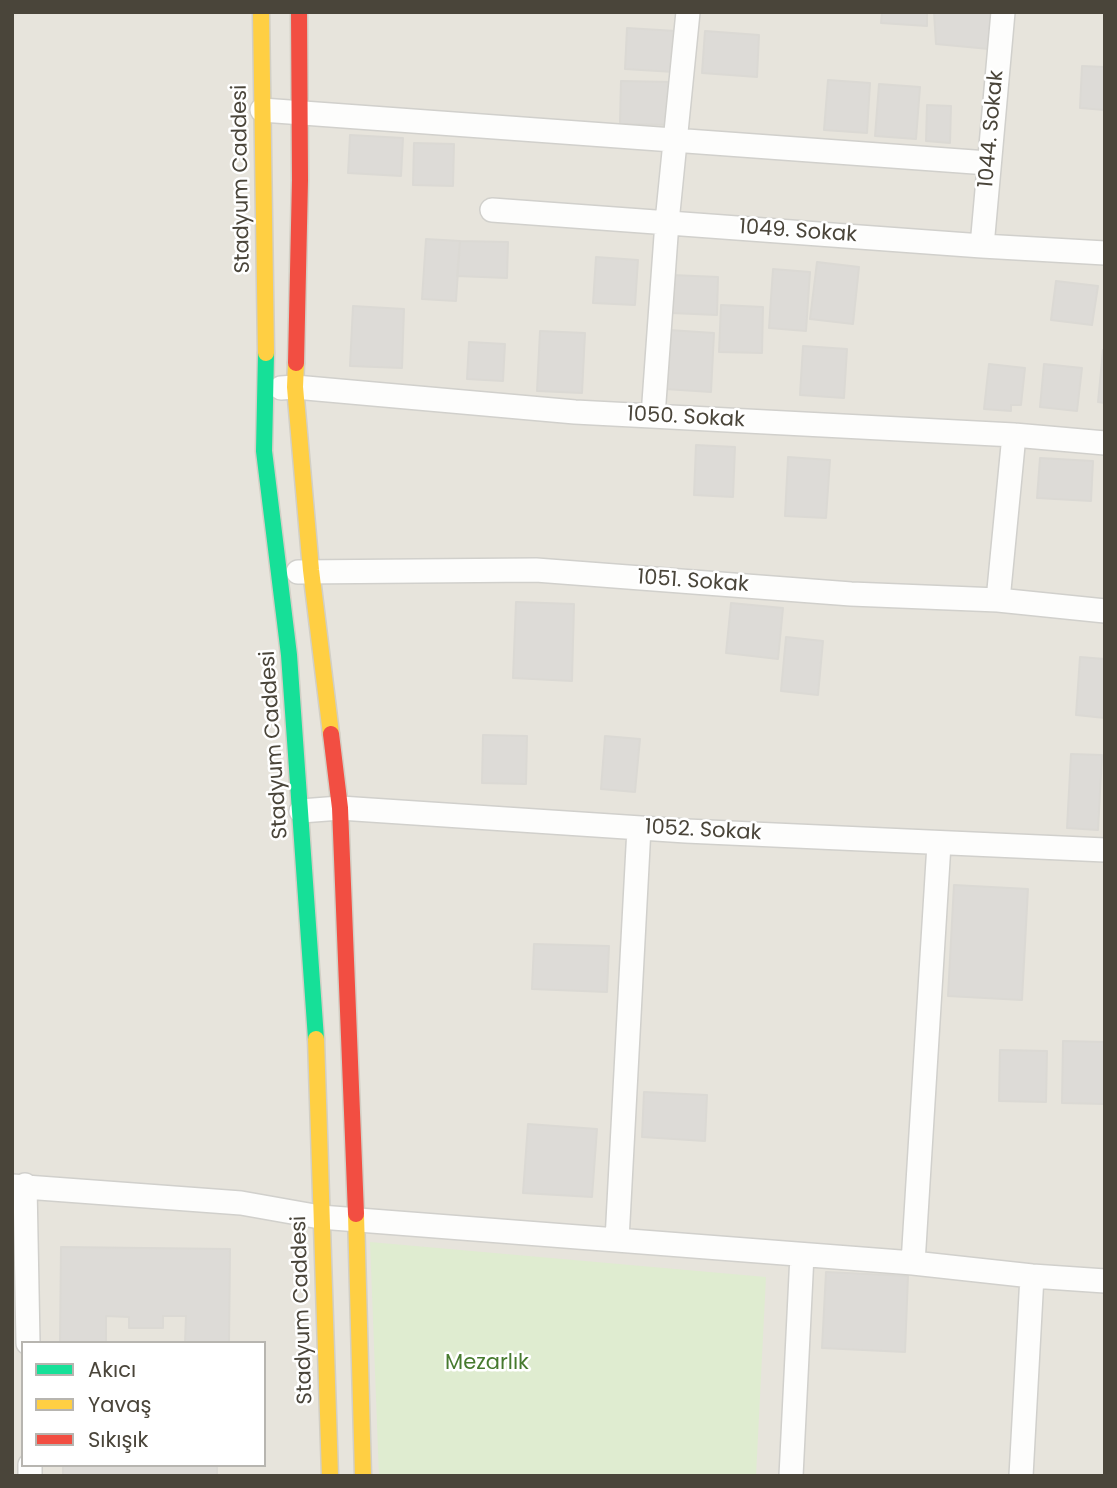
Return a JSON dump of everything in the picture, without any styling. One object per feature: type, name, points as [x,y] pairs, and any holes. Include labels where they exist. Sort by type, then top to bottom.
[{"type":"street","name":"Stadyum Caddesi","points":[[261,12],[267,389],[264,451],[281,573],[301,811],[317,1056],[330,1476]]},
{"type":"street","points":[[299,12],[300,180],[295,387],[311,570],[340,808],[363,1476]]},
{"type":"street","points":[[653,416],[667,222],[688,12]]},
{"type":"street","name":"1044. Sokak","points":[[982,246],[1003,12]]},
{"type":"street","points":[[262,110],[988,163]]},
{"type":"street","name":"1049. Sokak","points":[[492,210],[1105,253]]},
{"type":"street","name":"1050. Sokak","points":[[267,389],[295,387],[562,411],[1014,435],[1105,443]]},
{"type":"street","points":[[998,600],[1014,435]]},
{"type":"street","name":"1051. Sokak","points":[[281,573],[311,570],[536,570],[851,594],[998,600],[1105,611]]},
{"type":"street","name":"1052. Sokak","points":[[301,811],[340,808],[639,828],[1105,850]]},
{"type":"street","points":[[617,1240],[639,828]]},
{"type":"street","points":[[913,1263],[939,844]]},
{"type":"street","points":[[28,1341],[19,1186],[241,1203],[320,1217],[913,1263],[1105,1281]]},
{"type":"street","points":[[791,1476],[802,1255]]},
{"type":"street","points":[[1021,1476],[1032,1276]]},
{"type":"shaded area","points":[[12,12],[1105,12],[1105,1476],[12,1476]]},
{"type":"green space","name":"Mezarlık","points":[[370,1242],[766,1277],[756,1476],[379,1476]]},
{"type":"building","points":[[882,12],[927,12],[927,26],[881,23]]},
{"type":"building","points":[[934,12],[993,12],[989,49],[936,44]]},
{"type":"building","points":[[627,28],[676,31],[674,72],[625,69]]},
{"type":"building","points":[[705,31],[759,35],[757,77],[702,73]]},
{"type":"building","points":[[1082,66],[1105,67],[1105,110],[1080,108]]},
{"type":"building","points":[[828,80],[870,83],[867,133],[824,130]]},
{"type":"building","points":[[621,81],[672,82],[671,125],[620,124]]},
{"type":"building","points":[[879,84],[920,87],[916,139],[875,136]]},
{"type":"building","points":[[927,105],[951,106],[950,143],[926,141]]},
{"type":"building","points":[[350,135],[403,138],[401,176],[348,173]]},
{"type":"building","points":[[414,143],[454,144],[453,186],[413,185]]},
{"type":"building","points":[[426,239],[460,241],[456,301],[422,299]]},
{"type":"building","points":[[460,241],[508,242],[507,278],[457,276]]},
{"type":"building","points":[[596,257],[638,260],[635,305],[593,303]]},
{"type":"building","points":[[817,262],[859,267],[853,324],[810,319]]},
{"type":"building","points":[[773,269],[810,272],[806,331],[769,328]]},
{"type":"building","points":[[672,275],[718,277],[717,315],[671,313]]},
{"type":"building","points":[[1056,281],[1098,286],[1092,325],[1051,320]]},
{"type":"building","points":[[721,305],[763,307],[762,353],[719,352]]},
{"type":"building","points":[[353,306],[404,309],[402,368],[350,366]]},
{"type":"building","points":[[669,330],[714,333],[711,392],[665,389]]},
{"type":"building","points":[[540,331],[585,333],[582,393],[537,391]]},
{"type":"building","points":[[469,342],[505,344],[503,381],[467,379]]},
{"type":"building","points":[[803,346],[847,349],[844,398],[800,395]]},
{"type":"building","points":[[1105,350],[1105,403],[1098,402]]},
{"type":"building","points":[[989,364],[1025,368],[1021,405],[1011,405],[1011,411],[984,409]]},
{"type":"building","points":[[1044,364],[1082,368],[1077,411],[1040,407]]},
{"type":"building","points":[[696,445],[735,447],[733,497],[694,495]]},
{"type":"building","points":[[788,457],[830,460],[826,518],[785,516]]},
{"type":"building","points":[[1040,458],[1093,461],[1091,501],[1037,498]]},
{"type":"building","points":[[516,602],[574,604],[572,681],[513,678]]},
{"type":"building","points":[[731,603],[783,608],[778,659],[726,653]]},
{"type":"building","points":[[786,637],[823,641],[818,695],[781,691]]},
{"type":"building","points":[[1080,657],[1105,659],[1105,718],[1076,715]]},
{"type":"building","points":[[483,735],[527,736],[526,784],[482,783]]},
{"type":"building","points":[[605,736],[640,739],[635,792],[601,789]]},
{"type":"building","points":[[1071,754],[1102,755],[1098,830],[1067,828]]},
{"type":"building","points":[[954,885],[1028,889],[1022,1000],[948,996]]},
{"type":"building","points":[[534,944],[609,946],[607,992],[532,989]]},
{"type":"building","points":[[1063,1041],[1105,1042],[1105,1104],[1062,1103]]},
{"type":"building","points":[[1000,1050],[1047,1051],[1046,1102],[999,1101]]},
{"type":"building","points":[[644,1092],[707,1095],[705,1141],[642,1137]]},
{"type":"building","points":[[528,1124],[597,1129],[592,1197],[523,1193]]},
{"type":"building","points":[[61,1247],[230,1249],[229,1341],[185,1341],[186,1316],[163,1316],[163,1328],[129,1328],[129,1317],[106,1316],[106,1341],[60,1341]]},
{"type":"building","points":[[826,1272],[908,1276],[905,1352],[822,1348]]},
{"type":"building","points":[[63,1467],[217,1467],[217,1476],[63,1476]]},
{"type":"traffic: fast","points":[[266,353],[264,451],[289,655],[316,1039]]},
{"type":"traffic: slow","points":[[261,12],[266,353]]},
{"type":"traffic: slow","points":[[296,363],[295,387],[311,570],[331,734]]},
{"type":"traffic: slow","points":[[316,1039],[330,1476]]},
{"type":"traffic: slow","points":[[356,1214],[363,1476]]},
{"type":"traffic: jam","points":[[296,363],[300,180],[299,12]]},
{"type":"traffic: jam","points":[[331,734],[340,808],[356,1214]]}]
